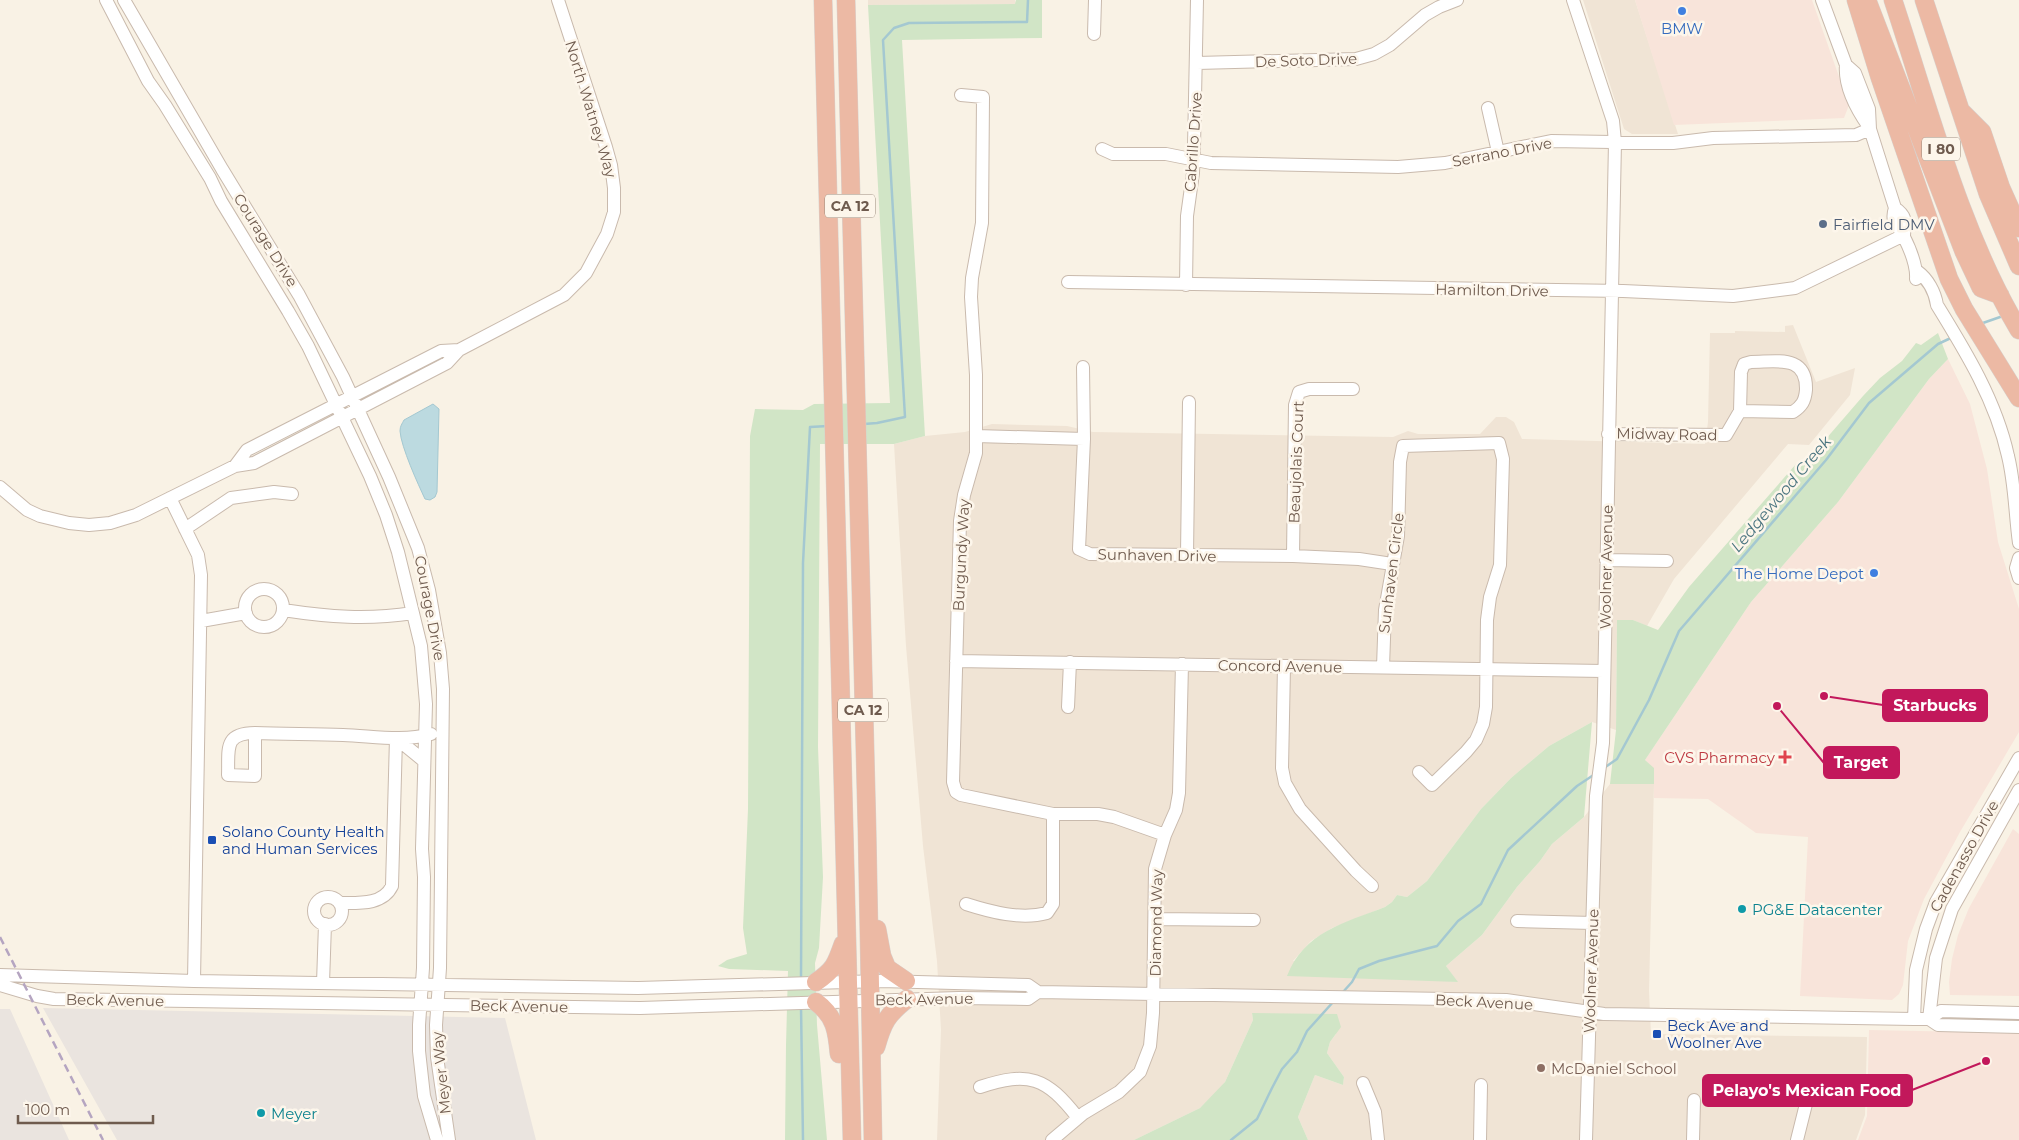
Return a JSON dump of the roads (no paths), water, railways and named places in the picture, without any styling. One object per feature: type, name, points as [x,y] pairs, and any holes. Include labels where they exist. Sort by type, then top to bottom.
[{"type":"highway","name":"CA 12","points":[[823,0],[847,1001],[852,1135]]},
{"type":"highway","name":"CA 12","points":[[846,0],[873,1140]]},
{"type":"highway","points":[[1856,0],[1935,242],[1949,279],[1964,309],[2019,398]]},
{"type":"highway","points":[[1868,0],[1964,252],[1981,288],[2000,295]]},
{"type":"highway","name":"I 80","points":[[1894,0],[1932,125],[1962,209],[2000,295],[2017,327]]},
{"type":"highway","name":"I 80","points":[[1924,0],[1988,194],[2019,266]]},
{"type":"highway","points":[[1959,108],[1982,132],[2001,188],[2019,228]]},
{"type":"highway","points":[[867,829],[882,956],[887,968],[906,981]]},
{"type":"highway","points":[[816,982],[828,974],[835,966],[846,934]]},
{"type":"highway","points":[[871,1067],[882,1026],[888,1015],[907,999]]},
{"type":"highway","points":[[816,1002],[826,1010],[833,1020],[838,1039],[843,1091],[852,1135]]},
{"type":"street","name":"Courage Drive","points":[[106,0],[148,81],[210,178],[222,202],[288,311],[336,404],[386,515],[398,552],[421,646],[426,704],[421,985]]},
{"type":"street","name":"Courage Drive","points":[[124,0],[222,169],[299,295],[351,396],[389,477],[418,548],[429,590],[440,653],[443,732],[438,1005]]},
{"type":"street","name":"North Watney Way","points":[[235,466],[254,463],[447,363],[459,350],[564,295],[586,273],[607,234],[614,212],[614,188],[611,165],[558,0]]},
{"type":"street","points":[[1094,0],[1094,34]]},
{"type":"street","name":"Cabrillo Drive","points":[[1186,285],[1187,216],[1194,160],[1198,0]]},
{"type":"street","name":"De Soto Drive","points":[[1197,63],[1356,59],[1374,54],[1390,45],[1424,15],[1457,0]]},
{"type":"street","name":"Woolner Avenue","points":[[1573,0],[1613,121],[1615,142],[1603,735],[1598,782],[1586,1140]]},
{"type":"street","points":[[1822,0],[1846,65],[1855,73],[1869,109],[1870,129],[1895,208],[1902,213],[1905,222],[1904,235],[1917,271],[1916,280],[1931,302],[1937,305],[1964,349],[1981,380],[2000,426],[2008,457],[2019,543]]},
{"type":"street","name":"Burgundy Way","points":[[961,95],[983,97],[982,223],[972,278],[971,297],[976,375],[976,453],[964,495],[960,521],[953,782],[956,792],[961,795],[1053,814],[1098,814],[1114,817],[1164,836]]},
{"type":"street","points":[[1488,108],[1498,152]]},
{"type":"street","name":"Serrano Drive","points":[[1102,149],[1113,154],[1166,154],[1211,163],[1398,167],[1446,163],[1551,141],[1673,143],[1712,138],[1856,134],[1870,129]]},
{"type":"street","points":[[210,178],[222,169]]},
{"type":"street","name":"Hamilton Drive","points":[[1068,282],[1611,291],[1733,296],[1795,288],[1904,235]]},
{"type":"street","name":"North Watney Way","points":[[235,466],[247,450],[351,396],[441,351],[459,350]]},
{"type":"street","points":[[1751,362],[1793,363],[1802,368],[1806,377],[1806,399],[1800,408],[1793,412],[1740,411],[1741,372],[1744,364],[1751,362]]},
{"type":"street","points":[[976,436],[1084,439],[1084,367]]},
{"type":"street","name":"Beaujolais Court","points":[[1293,556],[1295,405],[1299,392],[1309,389],[1353,389]]},
{"type":"street","points":[[1187,555],[1189,402]]},
{"type":"street","name":"Midway Road","points":[[1608,434],[1726,435],[1740,411]]},
{"type":"street","name":"Sunhaven Drive","points":[[1084,439],[1079,549],[1090,554],[1359,558],[1392,564]]},
{"type":"street","name":"Sunhaven Circle","points":[[1383,667],[1385,610],[1398,536],[1400,462],[1403,446],[1499,442],[1504,459],[1500,565],[1490,597],[1487,620],[1487,670]]},
{"type":"street","points":[[0,487],[27,510],[40,516],[63,522],[89,525],[110,523],[136,515],[235,466]]},
{"type":"street","points":[[185,529],[231,498],[274,492],[292,494]]},
{"type":"street","points":[[170,498],[198,554],[201,575],[194,981]]},
{"type":"street","points":[[2019,558],[2016,568],[2019,578]]},
{"type":"street","points":[[1606,560],[1667,561]]},
{"type":"street","points":[[260,589],[274,591],[280,596],[284,610],[281,618],[276,623],[262,627],[255,625],[249,620],[245,606],[248,598],[260,589]]},
{"type":"street","points":[[284,610],[328,617],[383,618],[413,613]]},
{"type":"street","points":[[201,621],[246,613]]},
{"type":"street","name":"Concord Avenue","points":[[956,661],[1604,671]]},
{"type":"street","points":[[1068,707],[1070,662]]},
{"type":"street","name":"Diamond Way","points":[[1052,1140],[1078,1118],[1119,1092],[1140,1072],[1150,1046],[1154,995],[1155,869],[1164,836],[1176,810],[1179,793],[1182,664]]},
{"type":"street","points":[[1284,666],[1282,768],[1285,783],[1300,808],[1356,871],[1372,886]]},
{"type":"street","points":[[1419,772],[1432,784],[1476,740],[1483,724],[1486,707],[1487,670]]},
{"type":"street","points":[[255,733],[416,738],[443,732]]},
{"type":"street","points":[[396,738],[424,761]]},
{"type":"street","points":[[340,904],[341,917],[334,923],[325,924],[318,920],[315,913],[316,905],[321,898],[330,897],[340,904],[375,901],[384,897],[392,886],[396,738]]},
{"type":"street","name":"Cadenasso Drive","points":[[1914,1019],[1915,984],[1919,958],[1926,929],[1936,902],[2019,758]]},
{"type":"street","name":"Cadenasso Drive","points":[[1929,1019],[1936,958],[1952,909],[2019,790]]},
{"type":"street","points":[[966,904],[990,912],[1034,916],[1047,913],[1052,904],[1053,814]]},
{"type":"street","points":[[1155,919],[1254,920]]},
{"type":"street","points":[[1517,921],[1593,924]]},
{"type":"street","points":[[323,983],[325,924]]},
{"type":"street","name":"Beck Avenue","points":[[0,976],[638,988],[906,981],[1028,985],[1038,992],[1506,1000],[1590,1012],[1914,1019],[1929,1019],[1941,1011],[2019,1013]]},
{"type":"street","name":"Beck Avenue","points":[[0,985],[54,999],[640,1008],[907,999],[1028,999],[1038,992]]},
{"type":"street","name":"Meyer Way","points":[[421,985],[419,1025],[421,1072],[430,1118],[437,1140]]},
{"type":"street","name":"Meyer Way","points":[[438,1005],[437,1057],[449,1140]]},
{"type":"street","name":"Beck Avenue","points":[[1929,1019],[1938,1025],[2019,1027]]},
{"type":"street","points":[[980,1086],[1018,1077],[1038,1082],[1049,1087],[1068,1105],[1078,1118]]},
{"type":"street","points":[[1363,1084],[1375,1112],[1378,1140]]},
{"type":"street","points":[[1480,1140],[1481,1085]]},
{"type":"street","points":[[1693,1140],[1694,1100]]},
{"type":"street","points":[[1797,1140],[1807,1100]]},
{"type":"water","points":[[433,404],[439,409],[437,492],[435,497],[430,500],[425,499],[414,475],[403,446],[400,431],[404,420]]},
{"type":"waterway","points":[[864,424],[905,417],[883,40],[894,28],[909,23],[1027,22],[1028,0]]},
{"type":"waterway","name":"Ledgewood Creek","points":[[1980,324],[2003,316]]},
{"type":"waterway","name":"Ledgewood Creek","points":[[1604,768],[1617,759],[1649,700],[1679,631],[1826,460],[1869,403],[1938,344],[1953,337]]},
{"type":"waterway","points":[[801,980],[803,563],[810,427],[828,426]]},
{"type":"waterway","name":"Ledgewood Creek","points":[[1343,992],[1352,982],[1359,969],[1379,961],[1437,946],[1458,921],[1481,904],[1508,850],[1577,786],[1595,774]]},
{"type":"waterway","name":"Ledgewood Creek","points":[[1231,1140],[1257,1119],[1282,1069],[1297,1052],[1307,1031],[1334,1001]]},
{"type":"waterway","points":[[801,1006],[803,1140]]},
{"type":"railway","points":[[0,937],[103,1140]]},
{"type":"place","name":"BMW","points":[[1682,11]]},
{"type":"place","name":"Fairfield DMV","points":[[1823,224]]},
{"type":"place","name":"The Home Depot","points":[[1874,573]]},
{"type":"place","name":"Starbucks","points":[[1824,696]]},
{"type":"place","name":"Target","points":[[1777,706]]},
{"type":"place","name":"CVS Pharmacy","points":[[1785,757]]},
{"type":"place","name":"Solano County Health and Human Services","points":[[212,840]]},
{"type":"place","name":"PG&E Datacenter","points":[[1742,909]]},
{"type":"place","name":"Beck Ave and Woolner Ave","points":[[1657,1034]]},
{"type":"place","name":"Pelayo's Mexican Food","points":[[1986,1061]]},
{"type":"place","name":"McDaniel School","points":[[1541,1068]]},
{"type":"place","name":"Meyer","points":[[261,1113]]}]
